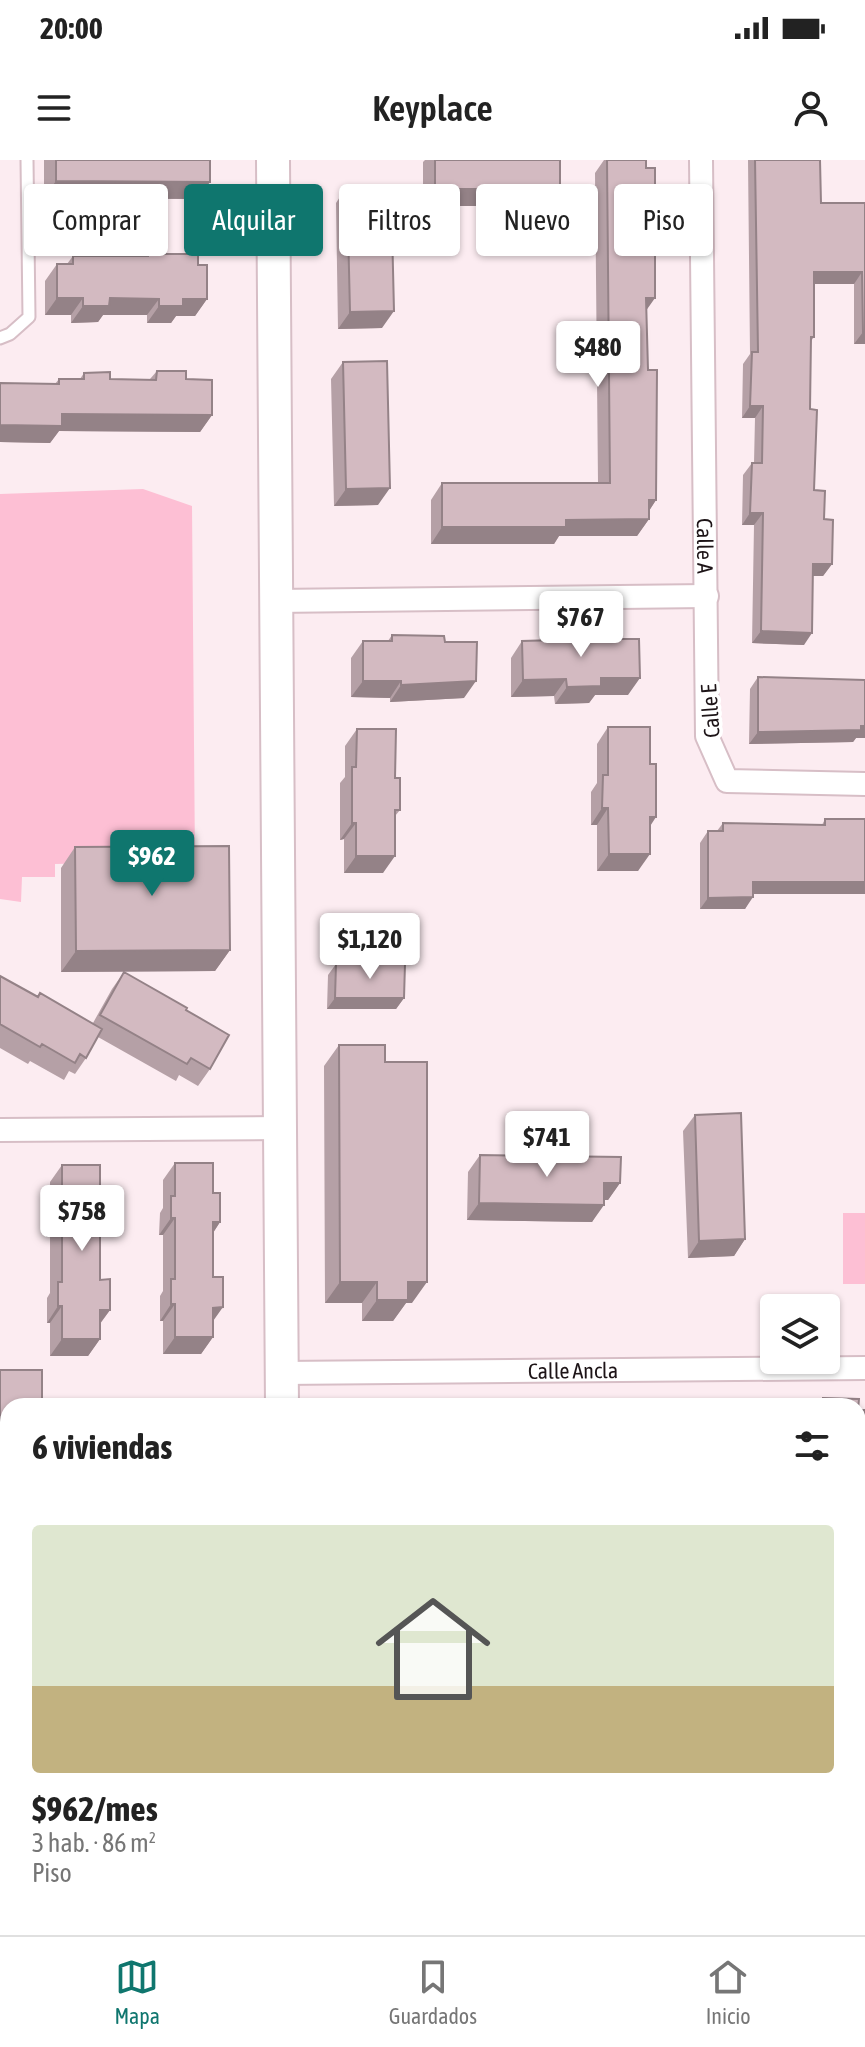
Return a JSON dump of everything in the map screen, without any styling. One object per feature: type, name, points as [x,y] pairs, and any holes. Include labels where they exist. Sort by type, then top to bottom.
[{"type":"street","points":[[273,160],[282,1398]]},
{"type":"street","name":"Calle A","points":[[275,601],[707,596],[701,160]]},
{"type":"street","name":"Calle E","points":[[707,596],[707,736],[727,781],[865,784]]},
{"type":"street","points":[[0,1130],[281,1128]]},
{"type":"street","name":"Calle Ancla","points":[[281,1373],[865,1368]]},
{"type":"lane","points":[[0,338],[10,334],[29,317],[27,160]]},
{"type":"shaded area","points":[[143,489],[192,506],[195,861],[55,864],[55,877],[22,877],[21,902],[0,899],[0,494]]},
{"type":"shaded area","points":[[843,1213],[865,1213],[865,1284],[843,1284]]},
{"type":"building","points":[[56,160],[210,160],[210,182],[56,181]]},
{"type":"building","points":[[435,160],[560,160],[560,184],[476,184],[476,189],[460,189],[460,184],[435,184]]},
{"type":"building","points":[[607,160],[646,160],[646,168],[655,168],[655,184],[614,184],[614,256],[655,256],[655,298],[646,298],[648,370],[657,370],[656,500],[649,500],[649,519],[566,520],[566,527],[442,527],[442,483],[610,483]]},
{"type":"building","points":[[755,160],[820,160],[821,203],[865,203],[865,332],[862,272],[814,272],[810,409],[817,410],[814,490],[825,491],[824,519],[833,520],[832,564],[813,564],[812,633],[761,631],[763,513],[750,513],[752,463],[762,463],[763,406],[750,406],[752,352],[758,352]]},
{"type":"building","points":[[73,256],[198,256],[198,265],[207,265],[207,299],[183,299],[183,306],[159,306],[159,299],[110,298],[109,306],[83,306],[83,298],[57,298],[57,264],[73,264]]},
{"type":"building","points":[[349,256],[393,256],[394,311],[350,312]]},
{"type":"building","points":[[387,361],[390,488],[346,489],[343,362]]},
{"type":"building","points":[[157,371],[186,371],[186,379],[212,380],[212,415],[62,414],[62,426],[0,425],[0,383],[59,384],[59,379],[84,379],[84,373],[110,372],[110,379],[156,380]]},
{"type":"building","points":[[606,631],[607,639],[639,639],[640,678],[601,678],[601,686],[567,687],[566,679],[523,680],[522,641],[557,640],[557,632]]},
{"type":"building","points":[[392,635],[444,636],[445,642],[477,642],[476,681],[401,685],[401,681],[363,681],[363,641],[392,641]]},
{"type":"building","points":[[758,677],[865,680],[865,726],[861,726],[861,730],[758,732]]},
{"type":"building","points":[[608,727],[650,727],[650,764],[656,764],[656,817],[650,817],[650,854],[609,854],[608,808],[602,808],[603,775],[608,775]]},
{"type":"building","points":[[357,729],[396,729],[395,778],[400,778],[400,810],[395,810],[395,856],[356,856],[356,823],[352,823],[352,767],[356,767]]},
{"type":"building","points":[[825,819],[865,819],[865,882],[753,882],[753,897],[708,898],[708,831],[723,831],[723,823],[825,825]]},
{"type":"building","points":[[229,846],[230,950],[76,951],[75,847]]},
{"type":"building","points":[[336,964],[405,964],[404,998],[335,998]]},
{"type":"building","points":[[124,972],[229,1035],[210,1069],[191,1058],[187,1064],[100,1015]]},
{"type":"building","points":[[0,976],[38,997],[40,993],[102,1029],[86,1058],[80,1054],[75,1063],[0,1024]]},
{"type":"building","points":[[339,1045],[385,1045],[385,1062],[427,1062],[427,1282],[408,1282],[408,1300],[377,1300],[377,1282],[340,1282]]},
{"type":"building","points":[[741,1113],[745,1239],[699,1241],[695,1115]]},
{"type":"building","points":[[480,1155],[621,1157],[620,1183],[604,1183],[604,1205],[479,1203]]},
{"type":"building","points":[[175,1163],[213,1163],[213,1193],[220,1193],[220,1222],[213,1222],[213,1277],[223,1277],[223,1307],[213,1308],[213,1337],[175,1337],[171,1279],[175,1279],[175,1218],[171,1218],[171,1196],[175,1196]]},
{"type":"building","points":[[62,1165],[100,1165],[100,1195],[107,1195],[107,1224],[100,1224],[100,1280],[110,1279],[110,1310],[100,1310],[100,1339],[62,1339],[58,1282],[62,1282],[62,1220],[58,1220],[58,1198],[62,1198]]},
{"type":"building","points":[[0,1370],[42,1370],[42,1398],[0,1398]]}]
